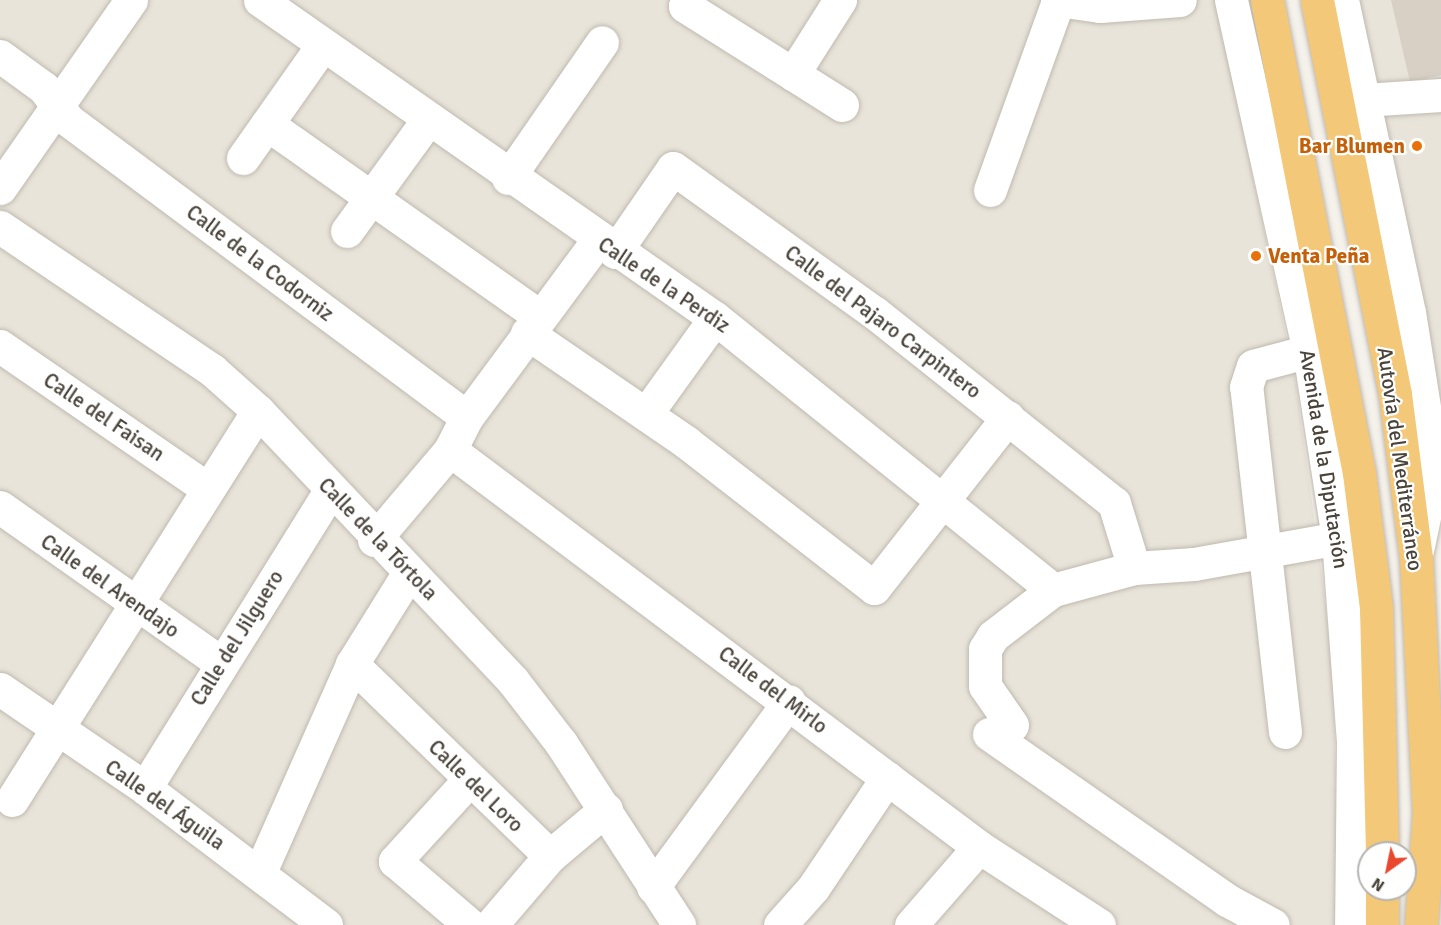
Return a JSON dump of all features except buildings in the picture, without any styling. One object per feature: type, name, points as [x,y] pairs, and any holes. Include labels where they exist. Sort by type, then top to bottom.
[{"type":"highway","name":"Autovía del Mediterráneo","points":[[1267,0],[1359,472],[1376,619],[1382,841]]},
{"type":"highway","points":[[1297,0],[1318,90],[1341,128]]},
{"type":"highway","name":"Autovía del Mediterráneo","points":[[1317,0],[1338,85],[1341,128],[1395,394],[1416,558],[1435,823],[1421,925]]},
{"type":"highway","points":[[1382,901],[1382,925]]},
{"type":"street","points":[[0,188],[131,0]]},
{"type":"street","name":"Calle de la Perdiz","points":[[260,0],[508,178],[715,318],[852,424],[941,503],[1053,590]]},
{"type":"street","points":[[689,0],[685,6],[842,105]]},
{"type":"street","points":[[793,74],[840,0]]},
{"type":"street","points":[[990,190],[1058,0],[1100,6],[1180,0]]},
{"type":"street","name":"Avenida de la Diputación","points":[[1231,0],[1309,351],[1338,538],[1353,743],[1351,925]]},
{"type":"street","points":[[1342,0],[1409,312],[1434,470],[1416,558]]},
{"type":"street","points":[[508,178],[602,42]]},
{"type":"street","points":[[243,158],[322,46]]},
{"type":"street","name":"Calle de la Codorniz","points":[[0,56],[58,103],[68,120],[467,417]]},
{"type":"street","points":[[1363,99],[1441,95]]},
{"type":"street","points":[[347,231],[427,121]]},
{"type":"street","points":[[267,124],[371,198],[646,414],[874,588],[1008,417]]},
{"type":"street","name":"Calle del Pajaro Carpintero","points":[[606,246],[673,168],[875,313],[1114,503],[1134,568]]},
{"type":"street","name":"Calle de la Tórtola","points":[[0,227],[212,370],[258,411],[331,489],[374,540],[513,681],[606,809],[653,887],[669,922]]},
{"type":"street","points":[[374,540],[450,450],[467,417],[533,325],[606,246]]},
{"type":"street","points":[[646,414],[715,318]]},
{"type":"street","name":"Calle del Faisan","points":[[0,346],[208,489]]},
{"type":"street","points":[[1285,732],[1246,387],[1253,366],[1309,351]]},
{"type":"street","points":[[12,800],[258,411]]},
{"type":"street","name":"Calle del Mirlo","points":[[450,450],[789,701],[886,778],[979,847],[1099,925]]},
{"type":"street","name":"Calle del Jilguero","points":[[145,788],[331,489]]},
{"type":"street","name":"Calle del Arendajo","points":[[0,507],[134,606],[221,663]]},
{"type":"street","points":[[1273,925],[1227,900],[1000,729],[985,686],[985,649],[993,636],[1053,590],[1134,568],[1194,564],[1264,549],[1338,538]]},
{"type":"street","points":[[260,872],[312,745],[352,664],[408,574]]},
{"type":"street","name":"Calle del Loro","points":[[352,664],[469,780],[550,856]]},
{"type":"street","name":"Calle del Águila","points":[[0,689],[55,730],[145,788],[260,872],[326,925]]},
{"type":"street","points":[[653,887],[789,701]]},
{"type":"street","points":[[780,925],[813,888],[886,778]]},
{"type":"street","points":[[469,780],[395,861],[470,925]]},
{"type":"street","points":[[491,925],[550,856],[606,809]]},
{"type":"street","points":[[911,925],[979,847]]},
{"type":"shaded area","points":[[0,0],[1216,0],[1295,378],[1320,560],[1333,669],[1339,925],[0,925]]},
{"type":"shaded area","points":[[1354,0],[1441,0],[1441,422]]},
{"type":"place","name":"Bar Blumen","points":[[1417,146]]},
{"type":"place","name":"Venta Peña","points":[[1256,256]]}]
